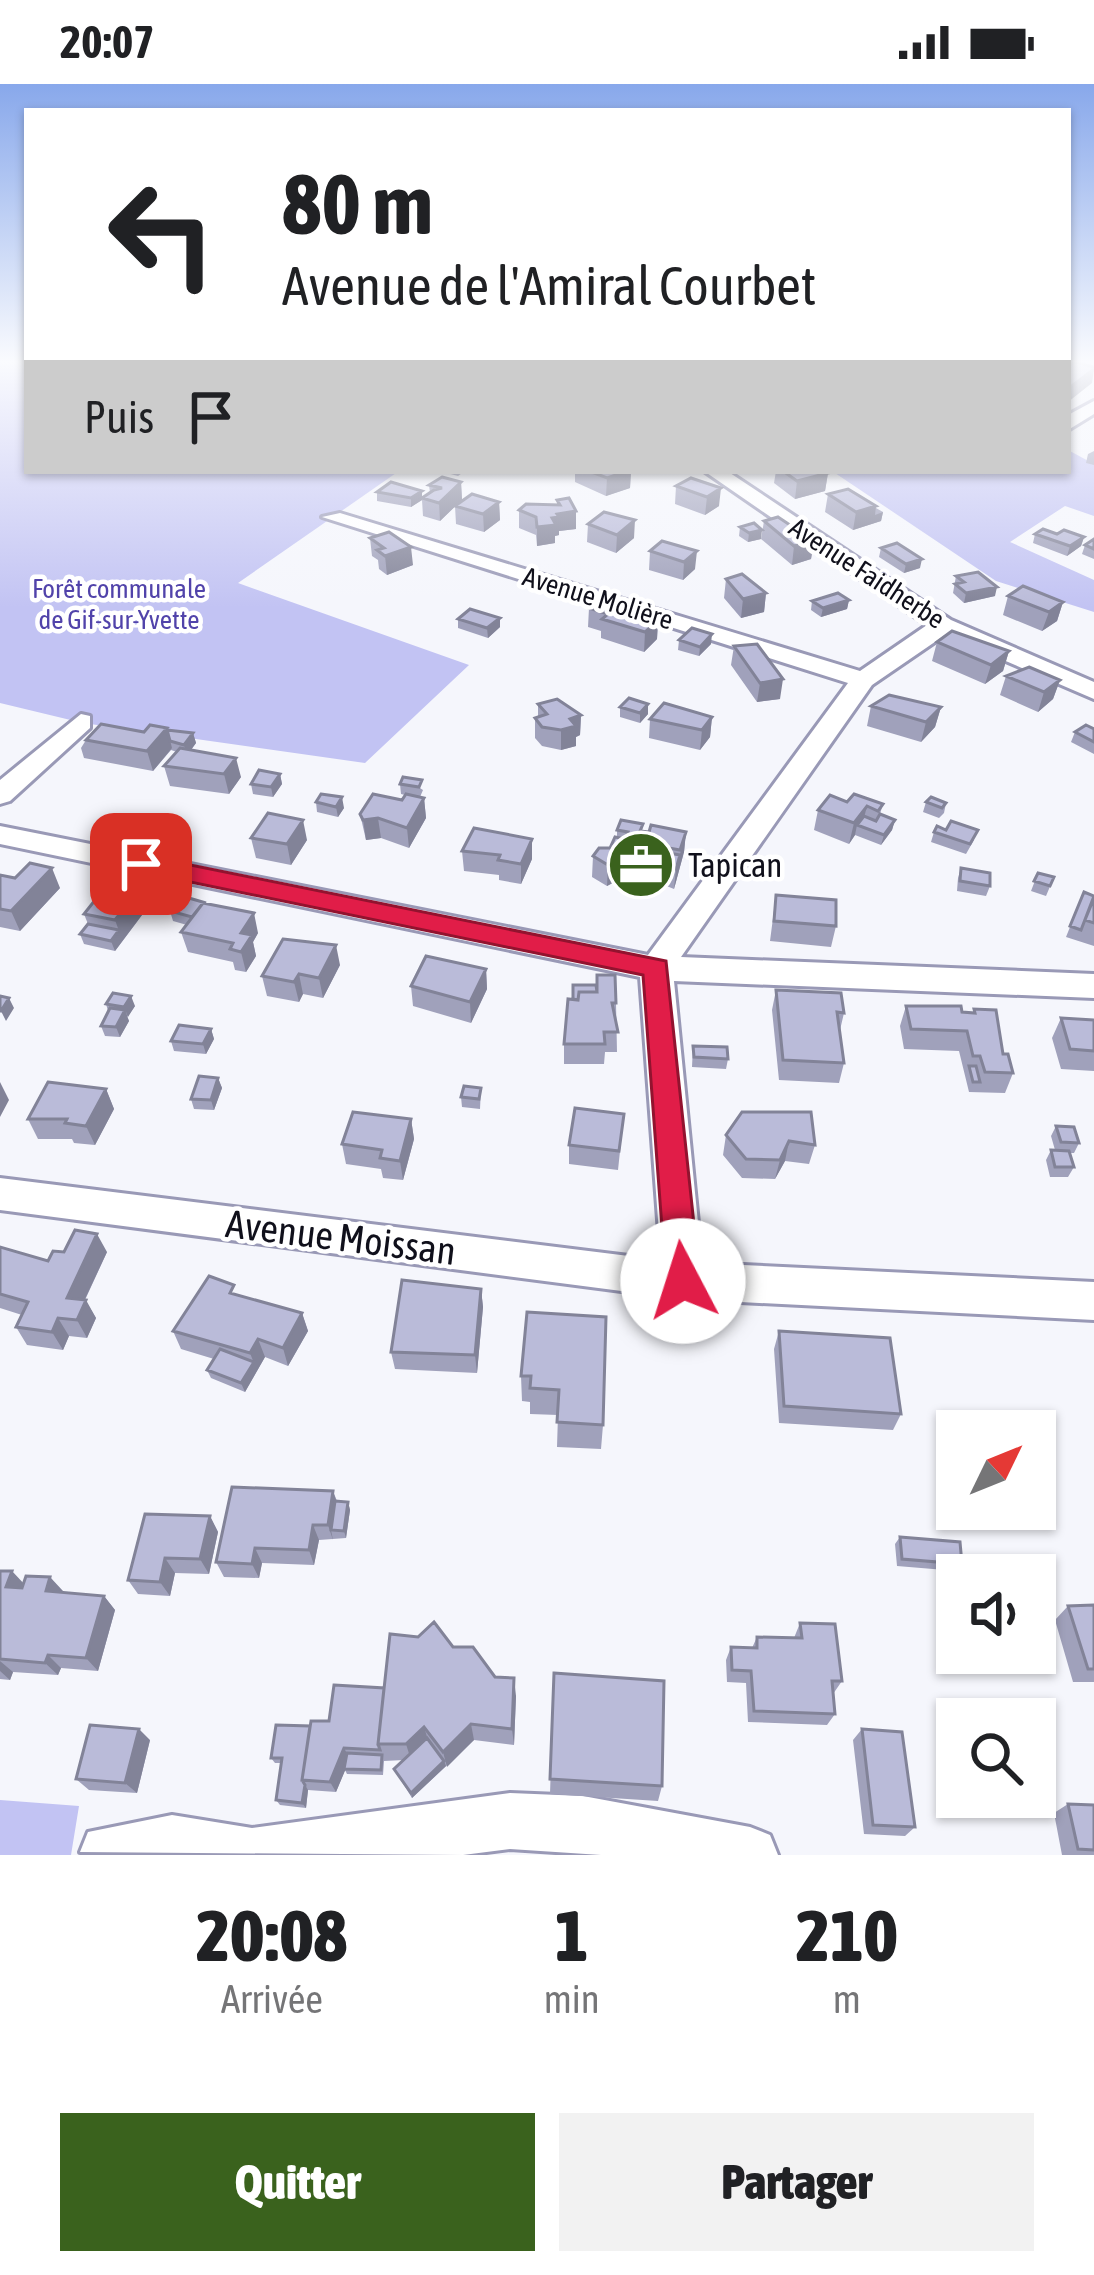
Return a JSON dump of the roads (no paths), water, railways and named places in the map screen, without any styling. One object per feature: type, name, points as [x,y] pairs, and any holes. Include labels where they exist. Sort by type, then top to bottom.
[{"type":"street","name":"Avenue Faidherbe","points":[[718,474],[943,626],[1094,691]]},
{"type":"street","name":"Avenue Molière","points":[[333,517],[863,680]]},
{"type":"street","points":[[683,1281],[656,968],[863,680],[943,626]]},
{"type":"street","points":[[0,794],[81,722]]},
{"type":"street","points":[[0,835],[656,968],[1094,986]]},
{"type":"street","name":"Avenue Moissan","points":[[0,1194],[683,1281],[1094,1300]]},
{"type":"street","points":[[108,1852],[172,1843],[252,1855],[510,1821],[583,1824],[750,1855]]},
{"type":"place","name":"Tapican","points":[[641,865]]},
{"type":"park label","name":"Forêt communale de Gif-sur-Yvette","points":[[119,604]]}]
